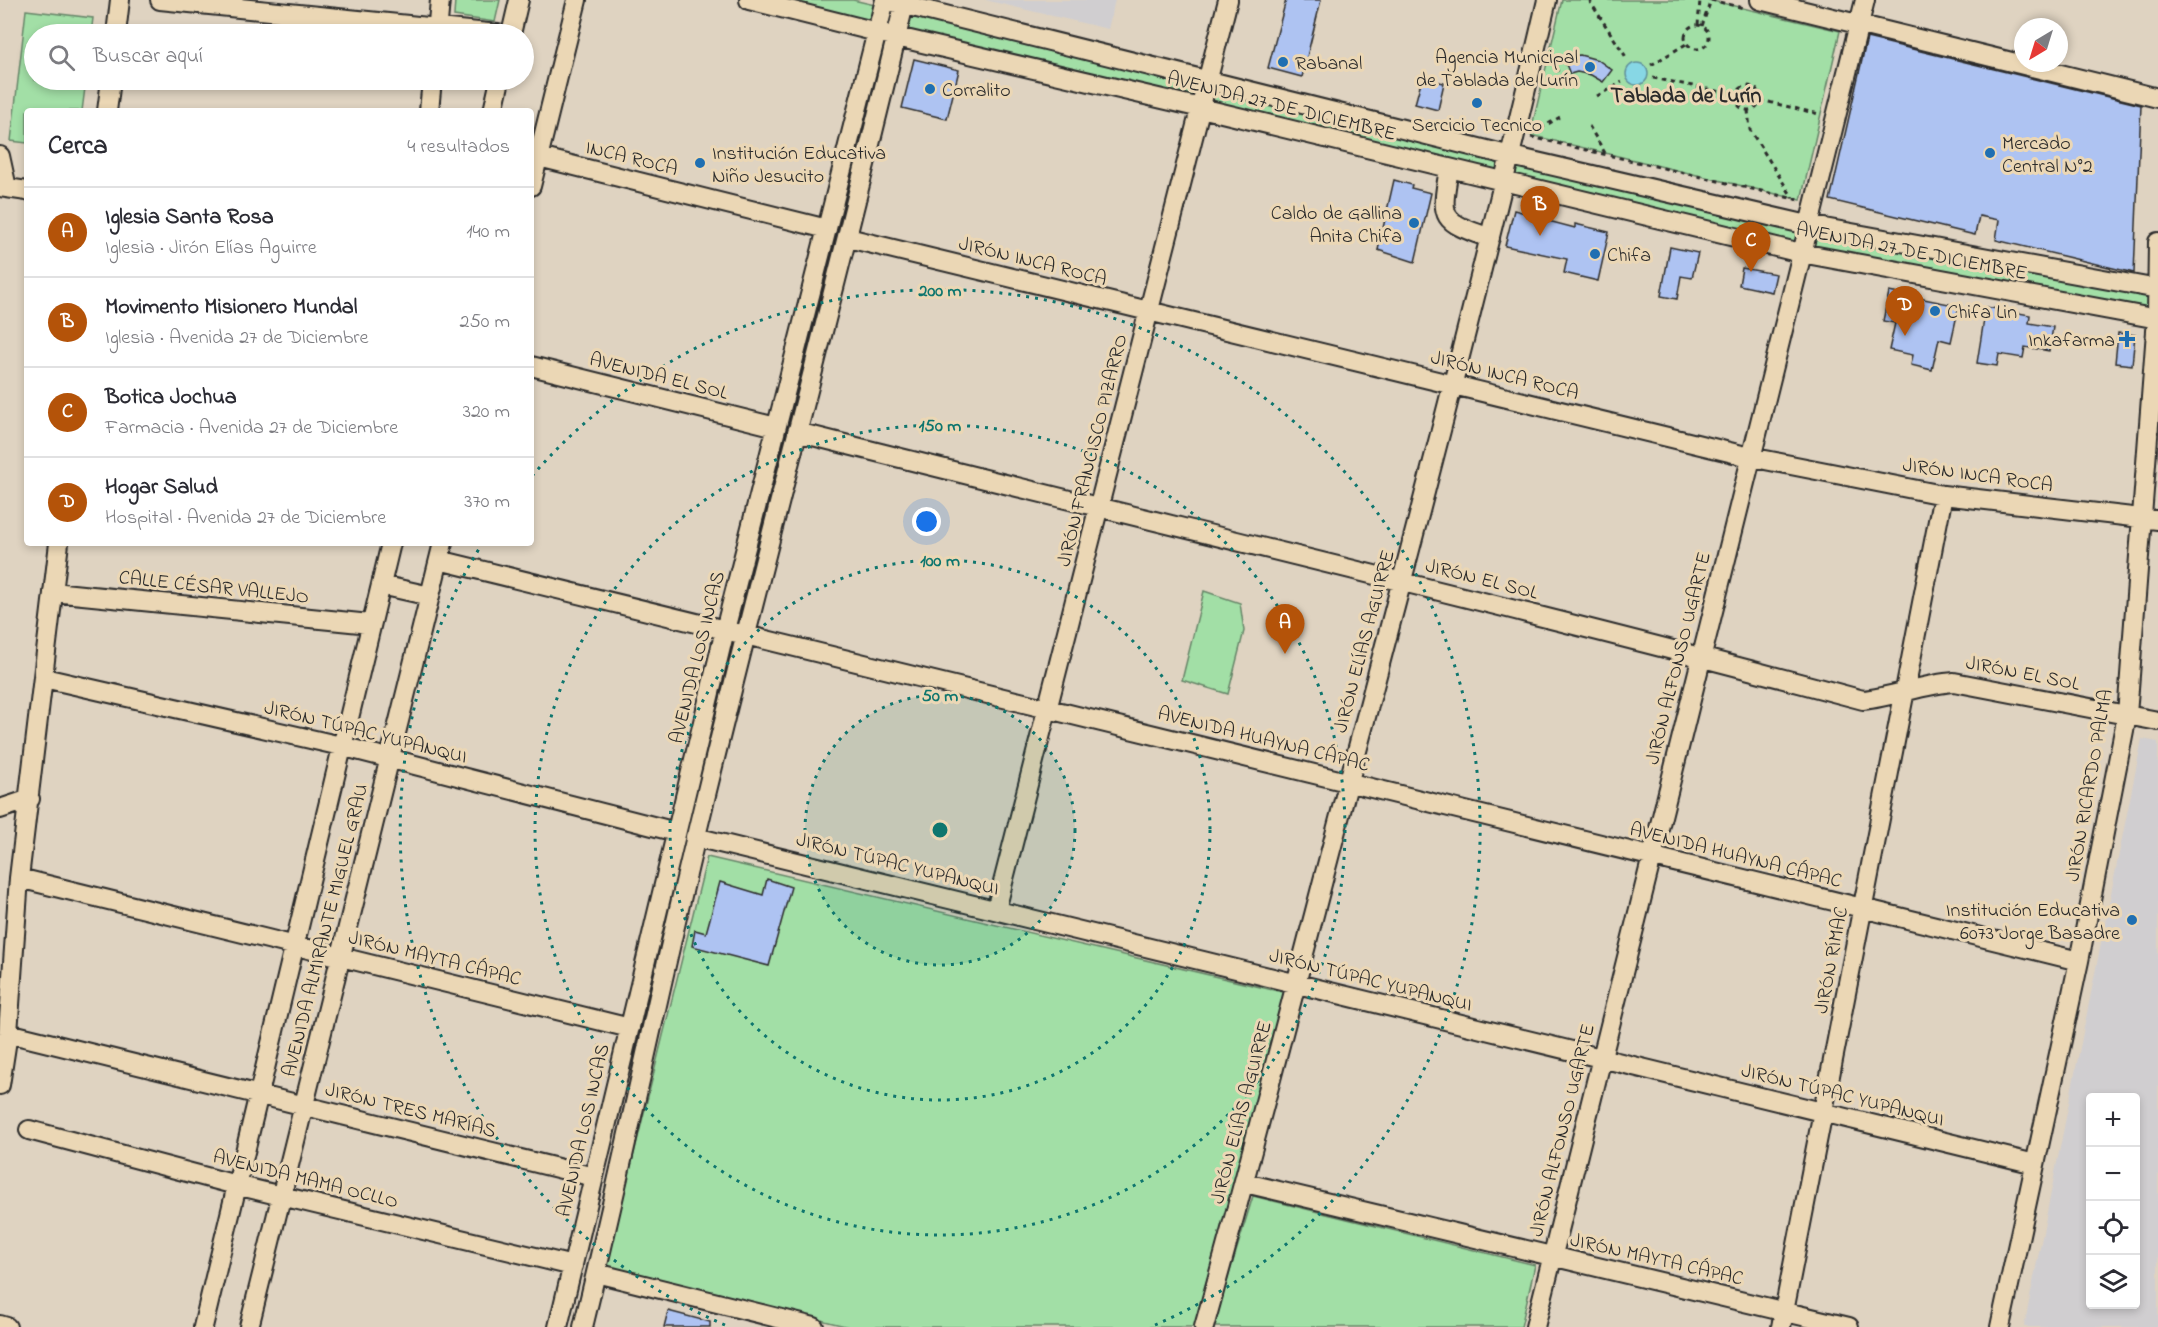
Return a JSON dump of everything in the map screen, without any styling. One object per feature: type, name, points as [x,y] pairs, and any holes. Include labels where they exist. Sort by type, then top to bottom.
[{"type":"street","points":[[117,24],[120,0]]},
{"type":"street","points":[[160,0],[374,24]]},
{"type":"street","points":[[438,24],[440,0]]},
{"type":"street","points":[[513,24],[519,0]]},
{"type":"street","points":[[535,156],[577,0]]},
{"type":"street","name":"AVENIDA 27 DE DICIEMBRE","points":[[749,0],[878,33],[1201,108],[1801,254],[2157,319]]},
{"type":"street","name":"AVENIDA 27 DE DICIEMBRE","points":[[885,0],[905,3],[1208,82],[1510,156],[1809,225],[2158,289]]},
{"type":"street","name":"AVENIDA LOS INCAS","points":[[558,1327],[725,630],[885,0]]},
{"type":"street","name":"JIRÓN FRANCISCO PIZARRO","points":[[996,910],[1228,0]]},
{"type":"street","name":"JIRÓN ELÍAS AGUIRRE","points":[[1204,1327],[1245,1183],[1454,385],[1547,0]]},
{"type":"street","name":"JIRÓN ALFONSO UGARTE","points":[[1535,1327],[1865,0]]},
{"type":"street","points":[[583,1327],[745,634],[848,238],[905,3]]},
{"type":"street","points":[[1753,4],[1859,24],[2158,98]]},
{"type":"street","points":[[108,108],[110,90]]},
{"type":"street","points":[[429,108],[431,90]]},
{"type":"street","points":[[494,108],[498,90]]},
{"type":"street","points":[[0,156],[4,188],[24,191]]},
{"type":"street","name":"INCA ROCA","points":[[535,156],[827,229]]},
{"type":"street","points":[[1449,169],[1443,205],[1446,214],[1451,222],[1460,228],[1490,238]]},
{"type":"street","name":"JIRÓN INCA ROCA","points":[[848,238],[1750,457],[1943,495],[2150,519]]},
{"type":"street","name":"JIRÓN RICARDO PALMA","points":[[2001,1327],[2079,961],[2127,715],[2150,519],[2158,242]]},
{"type":"street","name":"AVENIDA EL SOL","points":[[534,367],[776,427]]},
{"type":"street","name":"JIRÓN EL SOL","points":[[797,432],[1099,509],[1402,581],[1701,656],[1863,700],[1884,698],[1934,683],[1954,682],[2158,721]]},
{"type":"street","name":"JIRÓN RÍMAC","points":[[1782,1319],[1943,495]]},
{"type":"street","points":[[0,1085],[8,1033],[19,878],[59,546]]},
{"type":"street","name":"AVENIDA ALMIRANTE MIGUEL GRAU","points":[[202,1327],[390,546]]},
{"type":"street","name":"AVENIDA HUAYNA CÁPAC","points":[[441,551],[725,630],[2079,961]]},
{"type":"street","name":"AVENIDA ALMIRANTE MIGUEL GRAU","points":[[249,1327],[441,551]]},
{"type":"street","points":[[381,585],[430,596]]},
{"type":"street","name":"CALLE CÉSAR VALLEJO","points":[[53,592],[370,624]]},
{"type":"street","name":"JIRÓN TÚPAC YUPANQUI","points":[[44,678],[341,746],[676,832]]},
{"type":"street","points":[[0,809],[30,800]]},
{"type":"street","name":"JIRÓN TÚPAC YUPANQUI","points":[[696,837],[2035,1164]]},
{"type":"street","name":"JIRÓN MAYTA CÁPAC","points":[[19,878],[630,1028]]},
{"type":"street","name":"JIRÓN TRES MARÍAS","points":[[8,1033],[594,1177]]},
{"type":"street","name":"AVENIDA MAMA OCLLO","points":[[29,1130],[236,1185],[573,1266]]},
{"type":"street","name":"JIRÓN MAYTA CÁPAC","points":[[1245,1183],[1553,1256],[1782,1319],[1849,1327]]},
{"type":"street","points":[[596,1273],[814,1327]]},
{"type":"street","points":[[0,1325],[7,1327]]},
{"type":"path","points":[[1589,0],[1628,60]]},
{"type":"path","points":[[1686,44],[1696,50],[1707,45],[1709,34],[1700,25],[1700,0]]},
{"type":"path","points":[[1700,25],[1711,0],[1753,4]]},
{"type":"path","points":[[1686,44],[1685,32],[1690,26],[1700,25]]},
{"type":"path","points":[[1651,65],[1686,44]]},
{"type":"path","points":[[1547,54],[1568,89]]},
{"type":"path","points":[[1653,78],[1737,95]]},
{"type":"path","points":[[1597,96],[1622,82]]},
{"type":"path","points":[[1751,87],[1759,93],[1760,100],[1757,106],[1748,110],[1739,105],[1737,95],[1740,89],[1751,87]]},
{"type":"path","points":[[1760,100],[1820,114]]},
{"type":"path","points":[[1748,110],[1750,130],[1793,198]]},
{"type":"path","points":[[1528,136],[1560,117]]},
{"type":"path","points":[[1528,136],[1530,126]]},
{"type":"path","points":[[1590,126],[1606,154]]},
{"type":"path","points":[[1528,136],[1801,200]]},
{"type":"shaded area","points":[[985,0],[1115,0],[1108,29]]},
{"type":"shaded area","name":"Institución Educativa 6073 Jorge Basadre","points":[[2142,739],[2158,742],[2158,1327],[2024,1327]]},
{"type":"green space","points":[[455,0],[500,0],[495,22],[454,16]]},
{"type":"green space","points":[[774,0],[853,0],[875,5],[870,24]]},
{"type":"green space","points":[[1562,0],[1709,0],[1840,31],[1801,200],[1530,135]]},
{"type":"green space","points":[[26,10],[93,18],[92,24],[24,24]]},
{"type":"green space","points":[[908,13],[1201,86],[1197,101],[904,29]]},
{"type":"green space","points":[[24,27],[24,90],[85,90],[82,108],[24,108],[24,143],[11,141]]},
{"type":"green space","points":[[1210,89],[1503,161],[1499,175],[1207,103]]},
{"type":"green space","points":[[1518,166],[1802,230],[1797,244],[1513,178]]},
{"type":"green space","points":[[1814,232],[2151,295],[2150,310],[1810,249]]},
{"type":"green space","points":[[1204,591],[1240,603],[1244,631],[1228,694],[1182,680]]},
{"type":"green space","points":[[707,857],[1286,993],[1194,1327],[849,1327],[606,1267]]},
{"type":"green space","points":[[1253,1196],[1535,1265],[1521,1327],[1213,1327]]},
{"type":"water","points":[[1637,63],[1645,66],[1648,74],[1645,82],[1637,85],[1629,82],[1626,74],[1629,66]]},
{"type":"building","points":[[1286,0],[1321,0],[1302,77],[1268,68]]},
{"type":"building","name":"Mercado Central N°2","points":[[1867,38],[2141,105],[2134,273],[1996,240],[1999,220],[1979,216],[1975,235],[1830,200]]},
{"type":"building","points":[[1580,55],[1598,60],[1612,70],[1603,82],[1591,75],[1577,72],[1570,74],[1563,57]]},
{"type":"building","name":"Corralito","points":[[914,59],[959,70],[947,119],[902,108]]},
{"type":"building","points":[[1422,78],[1444,83],[1438,110],[1415,104]]},
{"type":"building","points":[[1394,180],[1412,185],[1411,188],[1431,193],[1415,262],[1378,250]]},
{"type":"building","points":[[1514,210],[1575,228],[1575,224],[1609,232],[1598,281],[1564,273],[1567,259],[1505,246]]},
{"type":"building","points":[[1670,247],[1698,253],[1692,278],[1681,276],[1677,299],[1661,296]]},
{"type":"building","points":[[1742,268],[1776,274],[1772,292],[1739,285]]},
{"type":"building","points":[[1889,292],[1959,306],[1951,342],[1939,339],[1932,370],[1911,365],[1913,355],[1889,350],[1895,323],[1883,321]]},
{"type":"building","points":[[1986,307],[2030,315],[2029,323],[2053,327],[2049,351],[2025,347],[2023,358],[1999,354],[1997,366],[1977,363]]},
{"type":"building","points":[[2118,333],[2135,335],[2132,365],[2115,363]]},
{"type":"building","points":[[767,879],[791,887],[769,966],[692,946],[695,930],[706,933],[720,882],[763,895]]},
{"type":"building","points":[[668,1311],[710,1322],[710,1327],[664,1327]]},
{"type":"place","name":"Rabanal","points":[[1283,62]]},
{"type":"place","name":"Agencia Municipal de Tablada de Lurín","points":[[1590,67]]},
{"type":"place","name":"Corralito","points":[[930,89]]},
{"type":"place","name":"Sercicio Tecnico","points":[[1477,103]]},
{"type":"place","name":"Mercado Central N°2","points":[[1990,153]]},
{"type":"place","name":"Institución Educativa Niño Jesucito","points":[[700,163]]},
{"type":"place","name":"Caldo de Gallina Anita Chifa","points":[[1414,223]]},
{"type":"place","name":"Movimento Misionero Mundal","points":[[1540,236]]},
{"type":"place","name":"Chifa","points":[[1595,254]]},
{"type":"place","name":"Botica Jochua","points":[[1751,272]]},
{"type":"place","name":"Chifa Lin","points":[[1935,311]]},
{"type":"place","name":"Hogar Salud","points":[[1905,336]]},
{"type":"place","name":"Inkafarma","points":[[2127,339]]},
{"type":"place","name":"Iglesia Santa Rosa","points":[[1285,654]]},
{"type":"place","name":"Institución Educativa 6073 Jorge Basadre","points":[[2132,920]]},
{"type":"district","name":"Tablada de Lurín","points":[[1686,94]]}]
